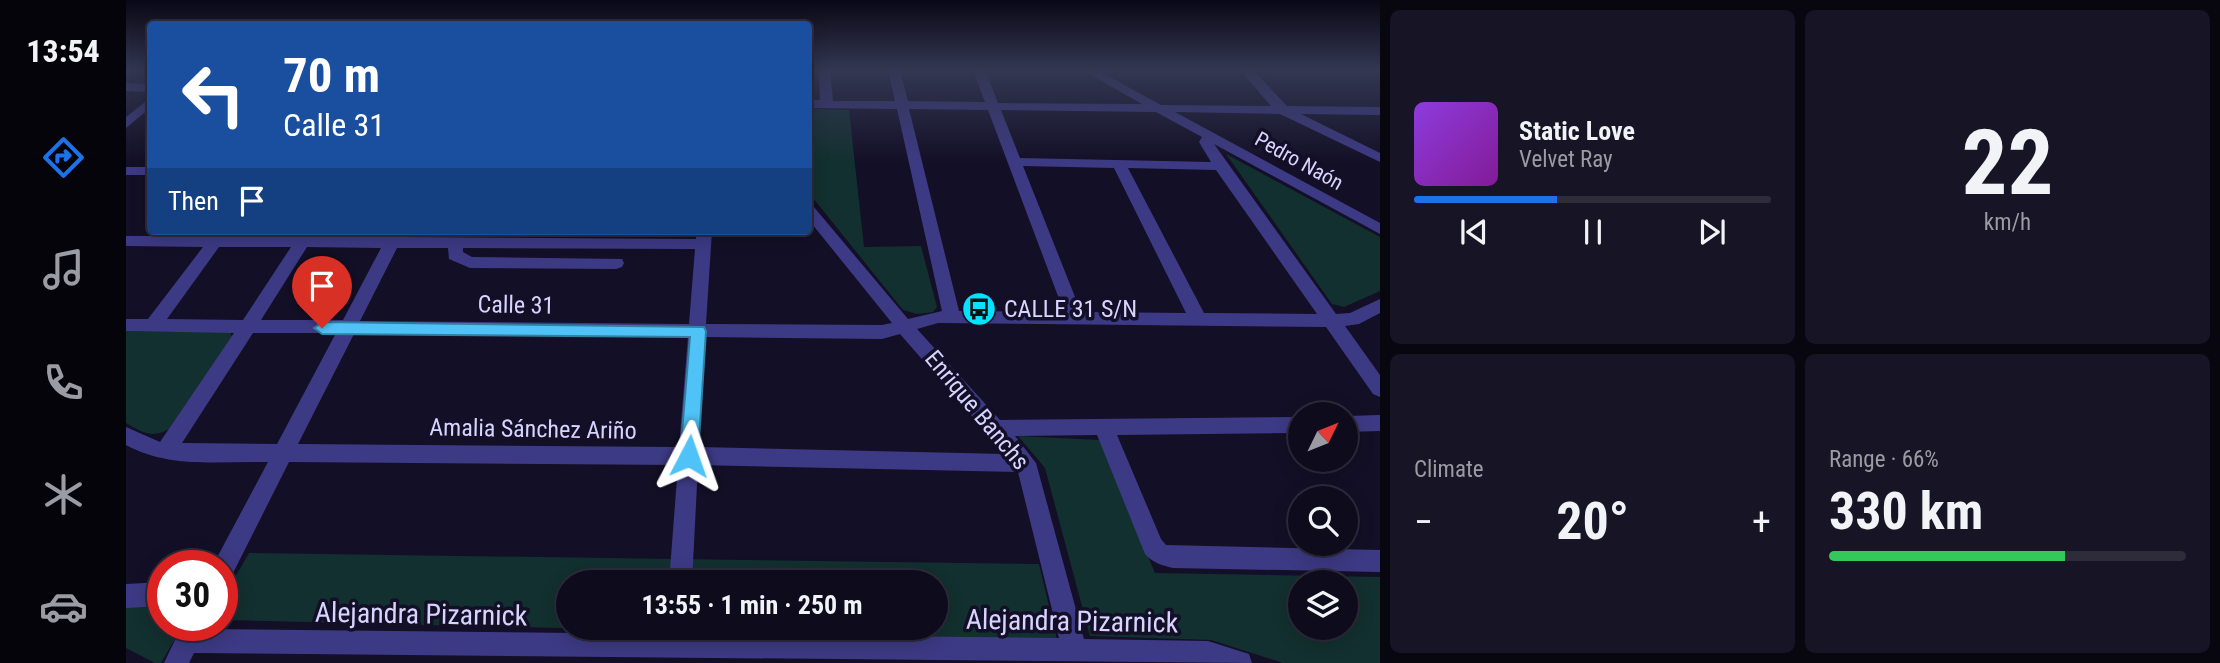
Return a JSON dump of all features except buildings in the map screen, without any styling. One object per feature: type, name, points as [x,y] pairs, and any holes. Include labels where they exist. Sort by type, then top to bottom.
[{"type":"street","points":[[900,101],[952,317]]},
{"type":"street","points":[[990,101],[1075,318]]},
{"type":"street","name":"Pedro Naón","points":[[1144,101],[1380,229]]},
{"type":"street","points":[[1275,101],[1285,111],[1380,158]]},
{"type":"street","points":[[812,104],[1380,111]]},
{"type":"street","points":[[126,124],[147,105]]},
{"type":"street","points":[[1209,136],[1206,142],[1220,166],[1334,321],[1380,389]]},
{"type":"street","points":[[1015,162],[1220,166]]},
{"type":"street","points":[[1119,165],[1198,319]]},
{"type":"street","points":[[126,171],[147,171]]},
{"type":"street","name":"Enrique Banchs","points":[[812,214],[904,326],[998,428],[1026,463],[1077,657]]},
{"type":"street","points":[[153,325],[219,236]]},
{"type":"street","points":[[126,241],[219,236],[395,237],[456,243],[704,237],[681,570]]},
{"type":"street","points":[[165,452],[307,236]]},
{"type":"street","points":[[233,550],[395,237]]},
{"type":"street","points":[[456,243],[453,253],[470,262],[616,263]]},
{"type":"street","name":"Calle 31","points":[[126,325],[882,332],[928,317],[1334,321],[1353,319],[1380,305]]},
{"type":"street","points":[[1358,424],[1380,423]]},
{"type":"street","points":[[998,428],[1288,425]]},
{"type":"street","points":[[1104,428],[1153,546],[1160,554],[1173,557],[1380,561]]},
{"type":"street","name":"Amalia Sánchez Ariño","points":[[126,435],[152,449],[165,452],[689,456],[1026,463]]},
{"type":"street","points":[[126,596],[147,595]]},
{"type":"street","name":"Alejandra Pizarnick","points":[[238,634],[1077,657],[1208,653],[1240,663]]},
{"type":"street","points":[[176,663],[187,641]]},
{"type":"green space","points":[[812,109],[849,110],[864,247],[921,246],[937,307],[933,312],[917,314],[903,310],[812,197]]},
{"type":"green space","points":[[1226,154],[1380,237],[1380,291],[1344,307],[1332,304]]},
{"type":"green space","points":[[126,331],[230,332],[232,337],[169,429],[157,434],[147,433],[126,423]]},
{"type":"green space","points":[[1018,436],[1100,440],[1155,573],[1288,575],[1288,640],[1358,640],[1358,577],[1380,577],[1380,663],[1283,663],[1211,640],[1090,636],[1045,468]]},
{"type":"green space","points":[[249,553],[1039,564],[1057,640],[948,637],[948,570],[556,570],[556,628],[238,620],[238,572]]},
{"type":"green space","points":[[147,606],[147,641],[174,641],[161,663],[155,663],[126,648],[126,607]]},
{"type":"place","name":"CALLE 31 S/N","points":[[979,309]]},
{"type":"route","points":[[322,328],[698,331],[689,456]]}]
